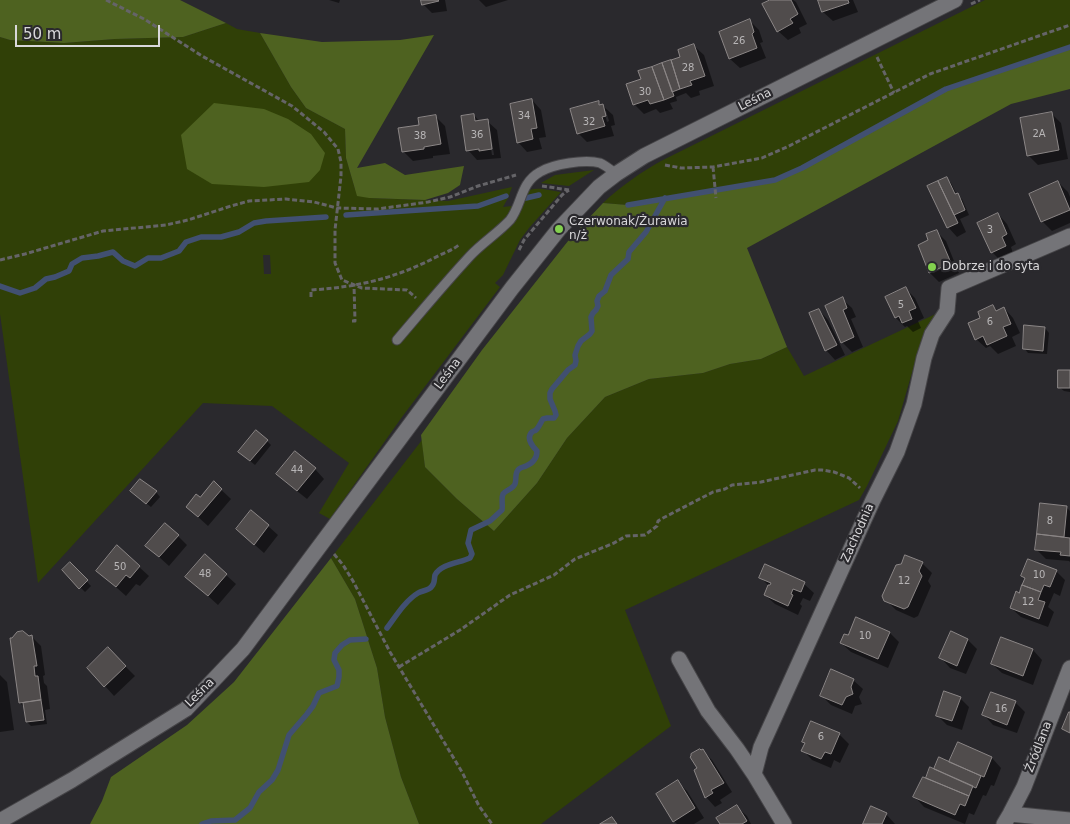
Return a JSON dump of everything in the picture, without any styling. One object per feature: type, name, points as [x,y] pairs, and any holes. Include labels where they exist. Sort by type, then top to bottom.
[{"type":"street","name":"Leśna","points":[[0,821],[72,780],[186,708],[243,649],[512,288],[558,229],[599,186],[644,156],[955,0]]},
{"type":"street","name":"Zachodnia","points":[[754,774],[761,748],[873,500],[897,452],[914,404],[924,358],[932,334],[946,311],[949,288],[1070,236]]},
{"type":"street","points":[[679,660],[708,711],[754,774],[784,824]]},
{"type":"street","name":"Źródlana","points":[[1007,819],[1024,787],[1070,668]]},
{"type":"street","points":[[1007,819],[1070,820]]},
{"type":"lane","points":[[397,340],[471,255],[510,219],[527,184],[539,172],[555,166],[586,161],[601,164],[616,174]]},
{"type":"path","points":[[106,0],[144,19],[202,56],[292,106],[324,132],[338,149],[341,162],[335,230],[335,263],[342,280],[362,288],[407,290],[426,306]]},
{"type":"path","points":[[644,156],[651,163],[680,168],[713,167],[762,158],[788,147],[930,74],[1070,25]]},
{"type":"path","points":[[874,52],[894,92]]},
{"type":"path","points":[[713,167],[716,198]]},
{"type":"path","points":[[0,260],[103,231],[166,225],[249,201],[286,199],[314,202],[337,208],[378,209],[450,197],[511,176],[539,172]]},
{"type":"path","points":[[527,184],[569,190]]},
{"type":"path","points":[[311,297],[311,290],[354,286],[389,278],[420,266],[464,241]]},
{"type":"path","points":[[352,321],[355,321],[354,286]]},
{"type":"path","points":[[399,667],[460,630],[510,596],[554,575],[575,559],[626,536],[645,535],[657,526],[658,521],[663,518],[732,485],[761,482],[822,470],[849,478],[873,500]]},
{"type":"path","points":[[322,544],[343,565],[353,581],[399,667],[462,772],[479,806],[492,824]]},
{"type":"green space","points":[[0,0],[180,0],[226,23],[183,37],[64,43],[10,40],[0,37]]},
{"type":"green space","points":[[985,0],[1070,0],[1070,47],[946,89],[802,168],[775,180],[628,205],[603,203],[631,180],[661,161]]},
{"type":"green space","points":[[226,23],[237,29],[260,33],[291,87],[306,108],[345,129],[346,158],[355,189],[369,198],[448,201],[512,187],[503,207],[522,205],[527,192],[530,190],[543,189],[561,192],[520,240],[503,275],[495,283],[500,287],[402,417],[330,519],[319,513],[349,463],[272,406],[203,403],[38,583],[0,314],[0,37],[10,40],[64,43],[183,37]],"holes":[[[263,255],[270,255],[271,274],[264,274]]]},
{"type":"green space","points":[[260,33],[322,42],[400,40],[434,35],[357,168],[385,163],[405,175],[464,166],[460,185],[448,193],[425,200],[357,196],[346,158],[345,129],[306,108],[291,87]]},
{"type":"green space","points":[[1070,47],[1070,89],[1011,104],[747,248],[787,347],[761,359],[730,364],[703,373],[649,379],[605,397],[567,438],[537,483],[494,531],[457,499],[425,467],[421,435],[482,350],[572,236],[603,203],[628,205],[775,180],[802,168],[946,89]]},
{"type":"green space","points":[[214,103],[264,109],[288,119],[311,134],[325,153],[320,170],[309,182],[264,187],[212,184],[187,169],[181,135]]},
{"type":"green space","points":[[594,170],[569,186],[541,183],[555,175]]},
{"type":"green space","points":[[942,311],[922,338],[898,421],[859,500],[625,610],[671,726],[541,824],[419,824],[401,777],[385,717],[377,668],[355,599],[331,558],[422,440],[425,467],[457,499],[494,531],[537,483],[567,438],[605,397],[649,379],[703,373],[730,364],[761,359],[787,347],[804,376]]},
{"type":"green space","points":[[331,558],[355,599],[377,668],[385,717],[401,777],[419,824],[90,824],[102,801],[111,777],[187,725],[234,682]]},
{"type":"building","points":[[421,0],[438,0],[439,1],[422,5]]},
{"type":"building","points":[[770,0],[791,0],[798,14],[790,19],[793,23],[777,32],[762,4]]},
{"type":"building","points":[[818,0],[848,0],[849,3],[822,12]]},
{"type":"building","points":[[750,19],[754,32],[752,34],[757,48],[729,59],[719,32]]},
{"type":"building","points":[[694,44],[705,76],[690,81],[692,85],[680,89],[671,60],[680,57],[678,50]]},
{"type":"building","points":[[671,60],[680,89],[672,92],[662,63]]},
{"type":"building","points":[[662,63],[674,96],[664,100],[652,67]]},
{"type":"building","points":[[652,67],[664,100],[650,104],[648,100],[633,105],[626,84],[641,79],[638,71]]},
{"type":"building","points":[[532,99],[537,128],[531,129],[533,139],[517,143],[510,104]]},
{"type":"building","points":[[599,101],[599,105],[603,104],[606,116],[602,117],[605,126],[577,134],[570,109]]},
{"type":"building","points":[[1052,112],[1059,150],[1027,156],[1020,118]]},
{"type":"building","points":[[474,114],[475,121],[488,119],[492,149],[466,151],[461,116]]},
{"type":"building","points":[[436,115],[441,144],[402,152],[398,128],[419,125],[418,118]]},
{"type":"building","points":[[947,177],[955,194],[958,193],[965,210],[954,215],[938,181]]},
{"type":"building","points":[[938,181],[958,223],[947,228],[927,186]]},
{"type":"building","points":[[1058,181],[1070,210],[1041,222],[1029,194]]},
{"type":"building","points":[[998,213],[1007,234],[1002,237],[1006,246],[991,253],[977,223]]},
{"type":"building","points":[[937,230],[951,263],[929,273],[918,245],[928,240],[926,234]]},
{"type":"building","points":[[906,287],[916,308],[909,311],[912,319],[902,323],[899,316],[895,318],[885,297]]},
{"type":"building","points":[[843,297],[847,308],[843,310],[854,337],[841,343],[825,306]]},
{"type":"building","points":[[993,305],[996,311],[1004,307],[1011,324],[1003,327],[1007,336],[987,345],[983,336],[975,340],[968,323],[980,318],[978,312]]},
{"type":"building","points":[[819,309],[837,345],[825,351],[809,313]]},
{"type":"building","points":[[1024,325],[1045,327],[1043,351],[1023,349]]},
{"type":"building","points":[[1058,370],[1070,370],[1070,388],[1058,388]]},
{"type":"building","points":[[256,430],[268,440],[250,461],[238,452]]},
{"type":"building","points":[[295,451],[316,468],[297,491],[276,474]]},
{"type":"building","points":[[140,479],[157,491],[146,504],[130,491]]},
{"type":"building","points":[[214,481],[222,489],[198,517],[186,507],[196,494],[200,497]]},
{"type":"building","points":[[1040,503],[1067,506],[1064,537],[1037,534]]},
{"type":"building","points":[[251,510],[269,525],[254,545],[236,529]]},
{"type":"building","points":[[165,523],[179,535],[159,557],[145,546]]},
{"type":"building","points":[[1037,534],[1070,538],[1070,556],[1060,555],[1061,552],[1035,550]]},
{"type":"building","points":[[117,545],[140,566],[130,578],[126,575],[116,587],[96,571]]},
{"type":"building","points":[[205,554],[227,574],[208,596],[185,577]]},
{"type":"building","points":[[905,555],[923,562],[919,571],[922,576],[908,607],[904,609],[884,601],[882,596],[896,565],[901,564]]},
{"type":"building","points":[[1028,559],[1057,570],[1050,587],[1044,585],[1041,592],[1022,585],[1025,578],[1021,576]]},
{"type":"building","points":[[70,562],[88,580],[79,589],[62,570]]},
{"type":"building","points":[[765,564],[805,582],[801,592],[793,589],[791,594],[793,595],[788,606],[764,595],[768,585],[771,583],[759,578]]},
{"type":"building","points":[[1022,585],[1041,592],[1038,600],[1045,602],[1039,619],[1010,608],[1016,591],[1019,593]]},
{"type":"building","points":[[856,617],[890,632],[878,659],[840,643],[844,634],[848,635]]},
{"type":"building","points":[[23,631],[29,636],[32,635],[37,666],[34,666],[35,676],[38,676],[41,700],[19,703],[10,638],[17,632]]},
{"type":"building","points":[[951,631],[968,639],[957,666],[939,658]]},
{"type":"building","points":[[1001,637],[1033,649],[1023,676],[991,664]]},
{"type":"building","points":[[108,647],[126,666],[104,687],[87,668]]},
{"type":"building","points":[[831,669],[854,679],[851,687],[853,694],[846,697],[842,705],[820,696]]},
{"type":"building","points":[[944,691],[961,697],[952,721],[936,716]]},
{"type":"building","points":[[991,692],[1016,701],[1007,725],[982,715]]},
{"type":"building","points":[[41,700],[44,720],[26,722],[23,703]]},
{"type":"building","points":[[1070,712],[1070,733],[1062,729]]},
{"type":"building","points":[[811,721],[840,733],[831,754],[825,752],[821,759],[801,751],[805,743],[802,742]]},
{"type":"building","points":[[958,742],[992,757],[984,777],[949,762]]},
{"type":"building","points":[[703,749],[724,783],[711,790],[713,793],[705,798],[694,770],[697,768],[690,757],[691,754]]},
{"type":"building","points":[[939,757],[981,776],[976,788],[934,769]]},
{"type":"building","points":[[930,767],[973,786],[969,796],[926,778]]},
{"type":"building","points":[[923,777],[969,796],[965,806],[960,804],[955,815],[913,797]]},
{"type":"building","points":[[678,780],[695,808],[673,822],[656,794]]},
{"type":"building","points":[[737,805],[747,821],[742,824],[720,824],[716,818]]},
{"type":"building","points":[[871,806],[887,813],[882,824],[863,824]]},
{"type":"building","points":[[612,817],[617,824],[600,824]]},
{"type":"waterway","points":[[628,205],[775,180],[802,168],[946,89],[1070,47]]},
{"type":"waterway","points":[[526,198],[539,195]]},
{"type":"waterway","points":[[346,215],[478,206],[506,196]]},
{"type":"waterway","points":[[387,628],[409,600],[418,593],[431,588],[434,584],[435,575],[441,568],[470,558],[472,554],[468,543],[471,530],[490,521],[502,510],[503,494],[514,486],[517,471],[531,463],[536,456],[537,451],[530,442],[530,434],[537,429],[543,419],[554,418],[556,415],[550,399],[550,393],[568,370],[575,365],[575,355],[578,346],[592,331],[591,317],[598,306],[599,296],[605,291],[611,275],[628,259],[629,252],[646,232],[665,198]]},
{"type":"waterway","points":[[0,286],[20,293],[35,288],[46,279],[69,271],[72,264],[82,258],[113,252],[123,261],[135,266],[148,258],[161,258],[179,251],[186,242],[201,237],[221,237],[239,232],[254,223],[326,217]]},
{"type":"waterway","points":[[202,824],[211,821],[235,820],[250,808],[259,792],[272,780],[278,770],[289,735],[313,706],[319,693],[337,686],[339,670],[334,660],[335,653],[350,640],[366,639]]},
{"type":"place","name":"Czerwonak/Żurawia n/ż","points":[[559,229]]},
{"type":"place","name":"Dobrze i do syta","points":[[932,267]]}]
